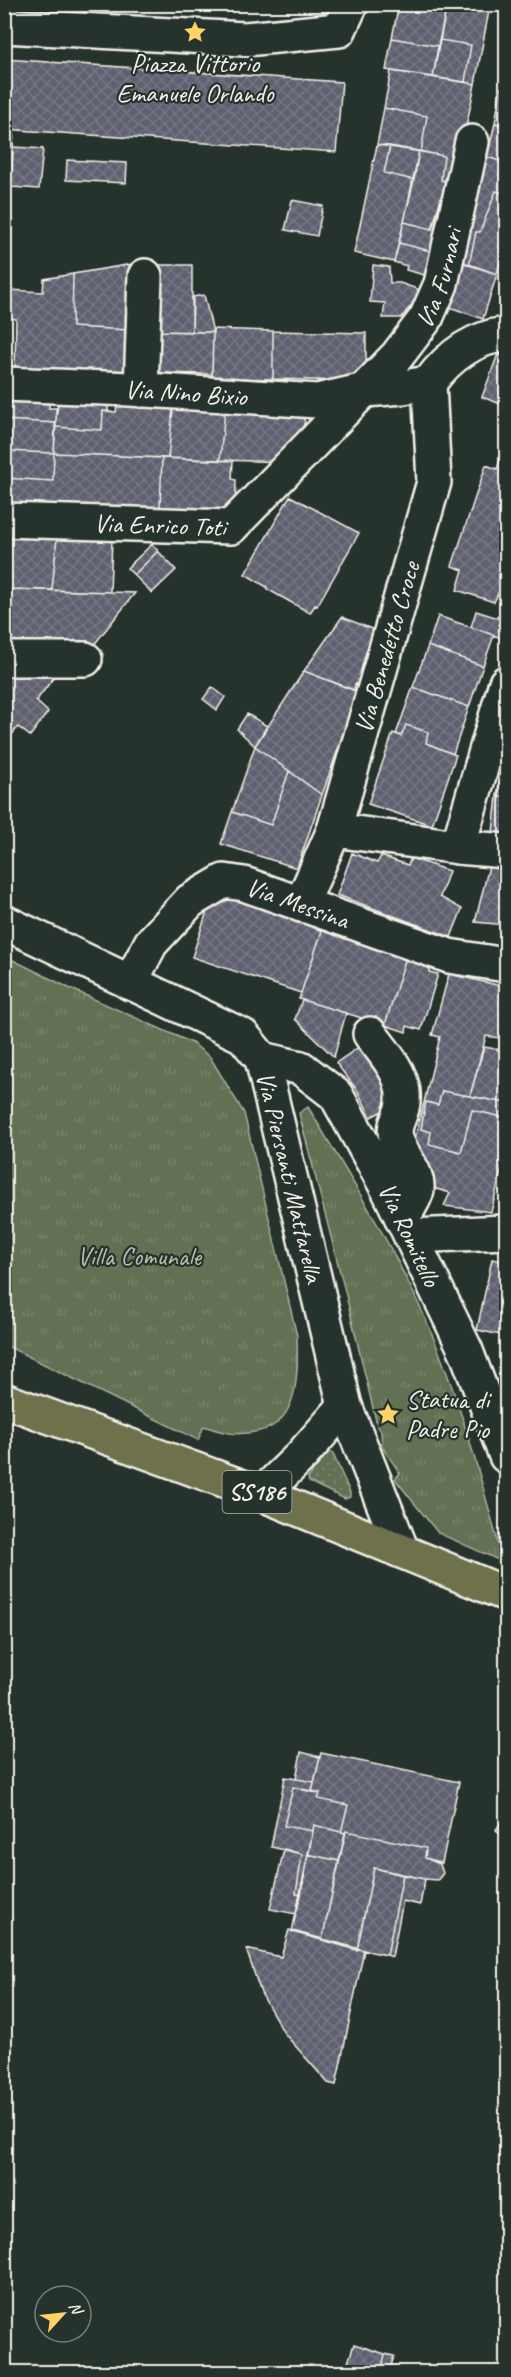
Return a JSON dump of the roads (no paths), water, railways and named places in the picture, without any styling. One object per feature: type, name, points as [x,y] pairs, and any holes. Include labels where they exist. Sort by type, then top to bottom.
[{"type":"main road","name":"SS186","points":[[4,1400],[19,1416],[262,1494],[507,1594]]},
{"type":"street","points":[[4,26],[245,39],[339,30],[351,4]]},
{"type":"street","name":"Via Furnari","points":[[365,390],[397,356],[426,318],[441,284],[472,142]]},
{"type":"street","points":[[141,390],[145,276]]},
{"type":"street","points":[[429,383],[443,364],[462,350],[483,339],[507,334]]},
{"type":"street","name":"Via Nino Bixio","points":[[4,384],[317,401],[365,390],[429,383]]},
{"type":"street","name":"Via Benedetto Croce","points":[[302,905],[334,830],[434,482],[429,383]]},
{"type":"street","name":"Via Enrico Toti","points":[[4,520],[231,527],[365,390]]},
{"type":"street","points":[[4,659],[85,659]]},
{"type":"street","points":[[458,847],[507,683]]},
{"type":"street","points":[[334,830],[458,847],[507,851]]},
{"type":"street","name":"Via Messina","points":[[130,983],[151,943],[190,901],[224,881],[244,884],[449,956],[507,965]]},
{"type":"street","name":"Via Piersanti Mattarella","points":[[4,922],[243,1036],[262,1059],[345,1406],[402,1551]]},
{"type":"street","points":[[370,1034],[392,1062],[403,1085],[402,1108],[394,1123],[396,1139],[416,1181],[417,1191],[406,1227],[507,1232]]},
{"type":"street","name":"Via Romitello","points":[[262,1059],[301,1068],[336,1095],[389,1191],[466,1351],[507,1456]]},
{"type":"street","points":[[262,1494],[302,1455],[345,1406]]},
{"type":"place","name":"Piazza Vittorio Emanuele Orlando","points":[[195,32]]},
{"type":"place","name":"Statua di Padre Pio","points":[[388,1414]]},
{"type":"park label","name":"Villa Comunale","points":[[139,1256]]}]
